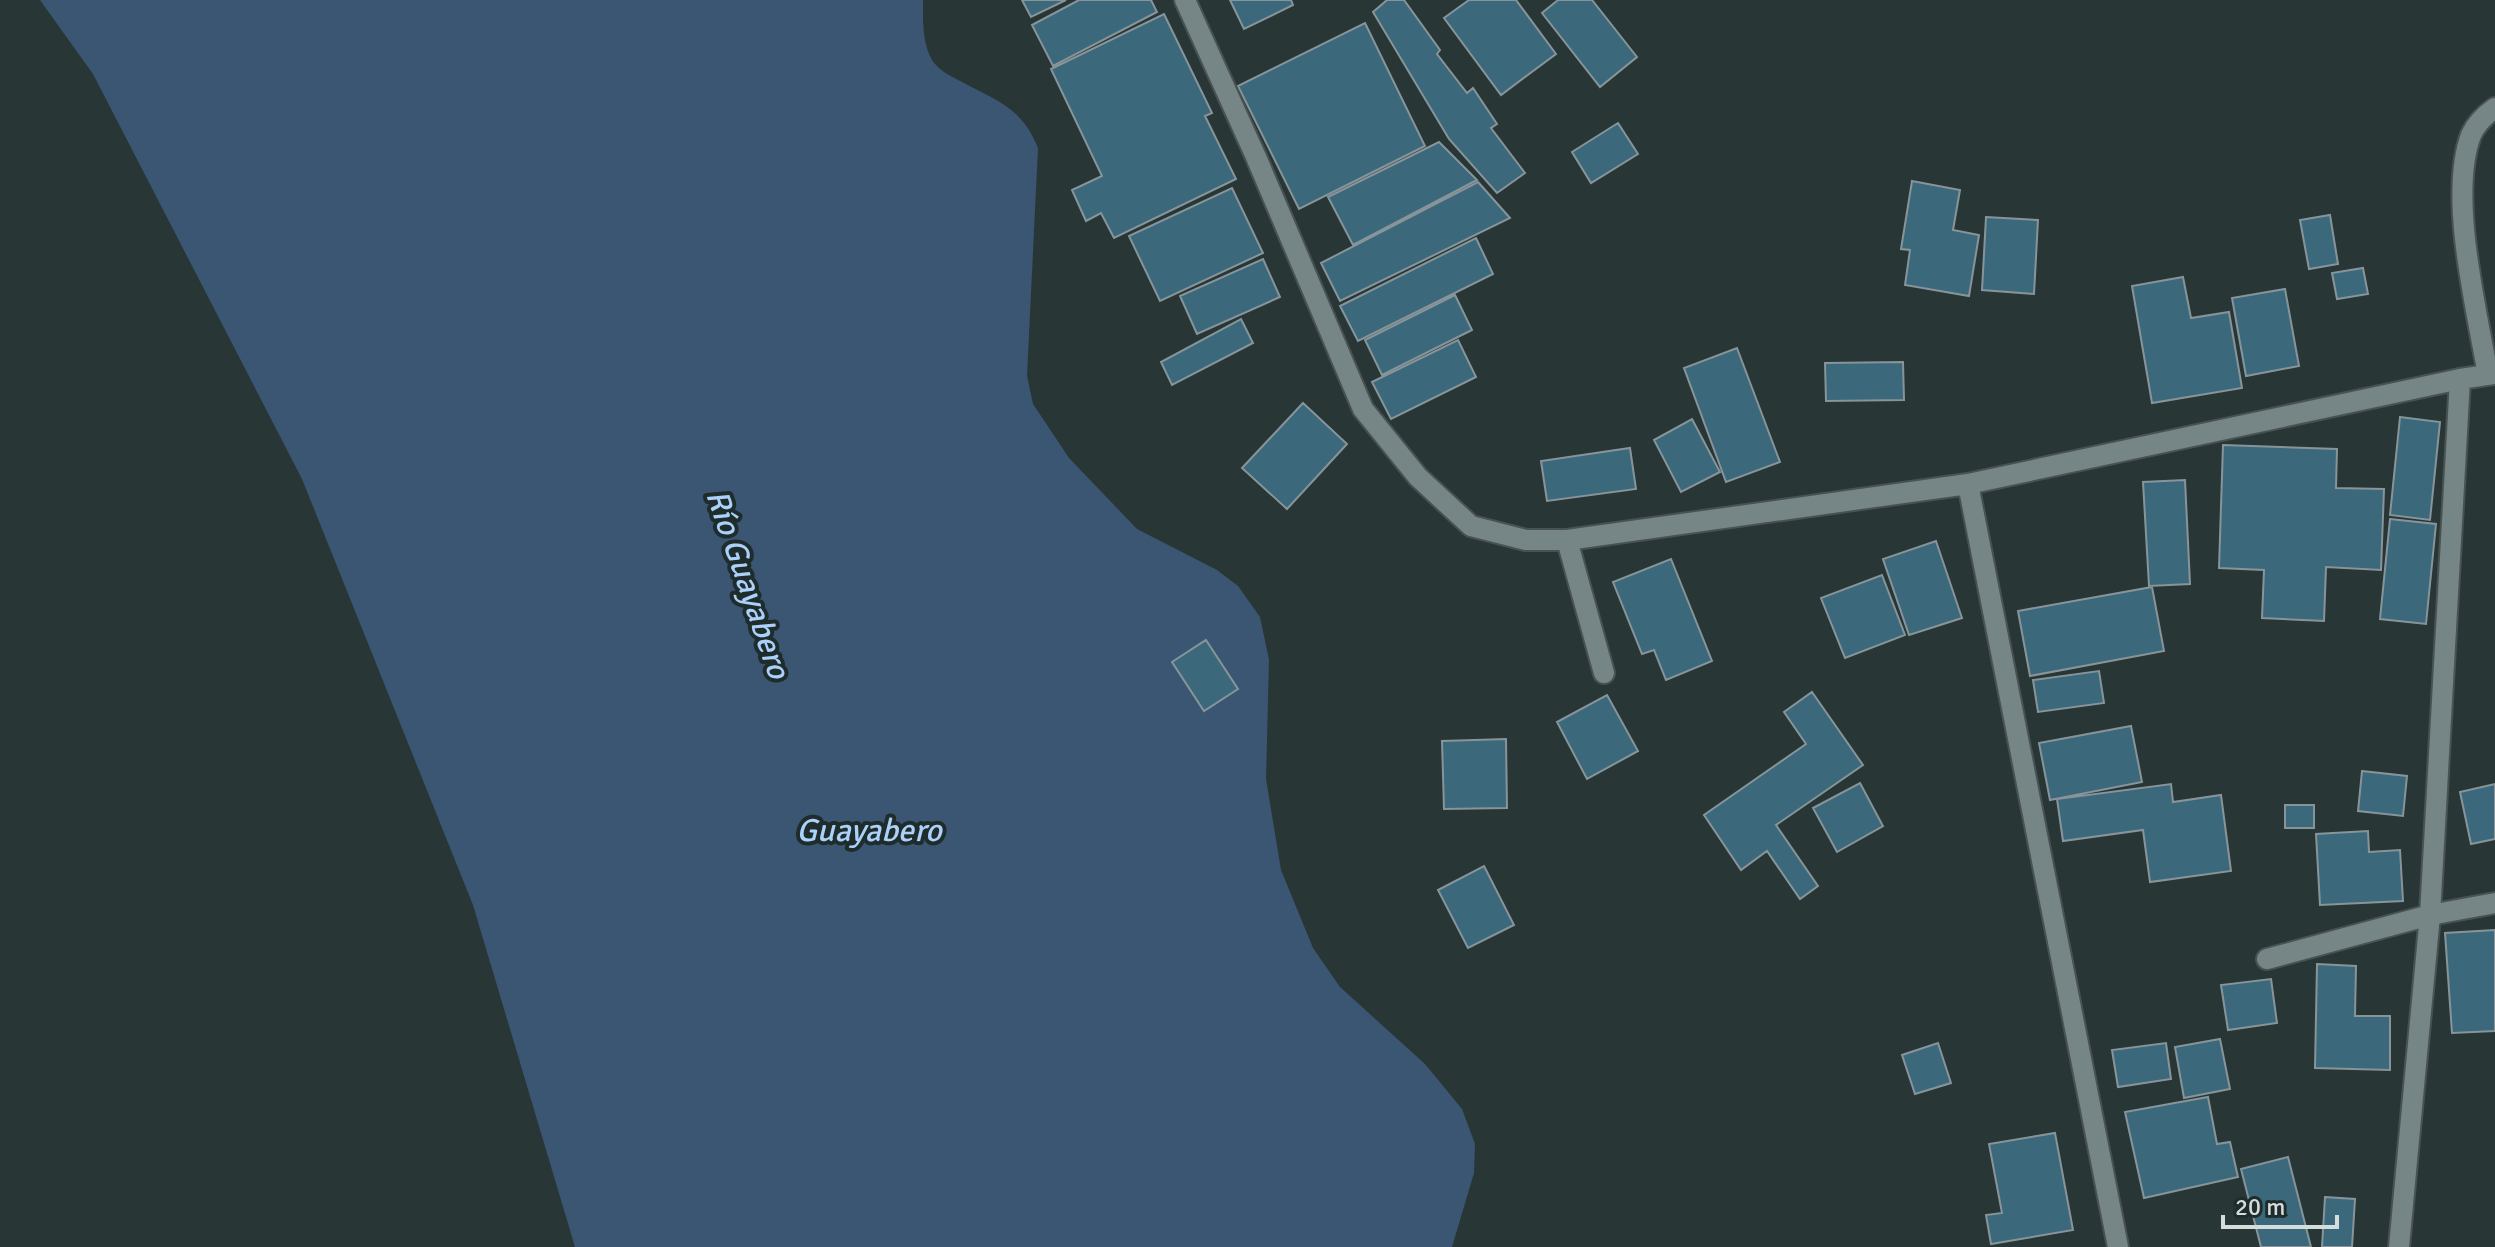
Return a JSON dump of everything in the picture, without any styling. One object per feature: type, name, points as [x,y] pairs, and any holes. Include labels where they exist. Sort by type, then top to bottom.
[{"type":"street","points":[[1185,0],[1256,157],[1363,409],[1418,477],[1471,526],[1526,540],[1567,540],[1968,484],[2460,379],[2492,375],[2470,268],[2463,207],[2471,136],[2479,122],[2495,108]]},
{"type":"street","points":[[2399,1247],[2430,915],[2460,379]]},
{"type":"street","points":[[1968,484],[2118,1247]]},
{"type":"street","points":[[1567,540],[1604,673]]},
{"type":"street","points":[[2267,959],[2430,915],[2495,903]]},
{"type":"water","name":"Guayabero","points":[[40,0],[923,0],[925,39],[935,64],[1008,107],[1024,123],[1038,148],[1027,376],[1033,404],[1069,458],[1137,529],[1217,570],[1238,586],[1260,617],[1269,660],[1266,779],[1281,870],[1313,948],[1340,987],[1425,1064],[1462,1109],[1475,1144],[1474,1173],[1452,1247],[575,1247],[473,905],[302,479],[93,74]]},
{"type":"building","points":[[1022,0],[1066,0],[1031,17]]},
{"type":"building","points":[[1079,0],[1151,0],[1157,12],[1053,66],[1032,25]]},
{"type":"building","points":[[1230,0],[1291,0],[1293,5],[1244,29]]},
{"type":"building","points":[[1387,0],[1404,0],[1440,50],[1437,54],[1467,93],[1473,88],[1497,124],[1491,128],[1525,173],[1497,193],[1449,139],[1373,12]]},
{"type":"building","points":[[1469,0],[1516,0],[1556,54],[1501,95],[1444,18]]},
{"type":"building","points":[[1558,0],[1592,0],[1637,57],[1600,87],[1542,13]]},
{"type":"building","points":[[1164,14],[1212,113],[1205,116],[1236,179],[1114,238],[1101,213],[1086,221],[1072,190],[1102,176],[1051,69]]},
{"type":"building","points":[[1365,23],[1425,146],[1299,209],[1238,86]]},
{"type":"building","points":[[1618,123],[1638,154],[1591,183],[1572,152]]},
{"type":"building","points":[[1439,142],[1477,180],[1353,245],[1328,197]]},
{"type":"building","points":[[1912,181],[1960,190],[1953,230],[1979,235],[1969,296],[1905,285],[1910,250],[1901,249]]},
{"type":"building","points":[[1478,182],[1510,218],[1340,301],[1321,263]]},
{"type":"building","points":[[1232,188],[1263,253],[1160,301],[1129,236]]},
{"type":"building","points":[[2330,215],[2338,264],[2309,269],[2300,220]]},
{"type":"building","points":[[1986,217],[2038,220],[2034,294],[1982,290]]},
{"type":"building","points":[[1476,238],[1493,274],[1358,341],[1340,306]]},
{"type":"building","points":[[1263,259],[1280,297],[1197,334],[1180,296]]},
{"type":"building","points":[[2363,268],[2368,294],[2337,299],[2332,273]]},
{"type":"building","points":[[2183,277],[2191,318],[2229,312],[2242,388],[2152,403],[2132,286]]},
{"type":"building","points":[[2285,289],[2299,366],[2246,376],[2232,298]]},
{"type":"building","points":[[1455,295],[1472,330],[1382,375],[1365,340]]},
{"type":"building","points":[[1241,319],[1253,343],[1172,385],[1161,362]]},
{"type":"building","points":[[1458,340],[1476,377],[1391,419],[1372,382]]},
{"type":"building","points":[[1737,348],[1780,462],[1726,482],[1684,368]]},
{"type":"building","points":[[1903,362],[1904,400],[1826,401],[1825,363]]},
{"type":"building","points":[[1303,403],[1347,444],[1287,509],[1242,468]]},
{"type":"building","points":[[2400,417],[2440,422],[2430,520],[2390,515]]},
{"type":"building","points":[[1692,419],[1720,472],[1681,492],[1654,440]]},
{"type":"building","points":[[2223,445],[2337,449],[2336,488],[2384,489],[2381,570],[2326,567],[2324,621],[2262,618],[2264,570],[2219,568]]},
{"type":"building","points":[[1630,448],[1636,489],[1547,501],[1541,461]]},
{"type":"building","points":[[2185,480],[2190,584],[2149,586],[2143,482]]},
{"type":"building","points":[[2390,519],[2436,524],[2426,624],[2380,619]]},
{"type":"building","points":[[1936,541],[1962,618],[1909,635],[1883,559]]},
{"type":"building","points":[[1671,559],[1712,661],[1666,680],[1654,650],[1642,654],[1613,582]]},
{"type":"building","points":[[1882,575],[1905,635],[1845,658],[1821,598]]},
{"type":"building","points":[[2152,587],[2164,651],[2030,676],[2018,611]]},
{"type":"building","points":[[1206,640],[1238,689],[1204,711],[1172,662]]},
{"type":"building","points":[[2099,671],[2104,703],[2038,712],[2033,680]]},
{"type":"building","points":[[1812,692],[1863,765],[1776,825],[1818,886],[1800,899],[1767,851],[1741,870],[1704,815],[1806,744],[1784,712]]},
{"type":"building","points":[[1607,695],[1638,751],[1587,779],[1557,722]]},
{"type":"building","points":[[2131,726],[2142,782],[2050,800],[2039,743]]},
{"type":"building","points":[[1506,739],[1507,808],[1444,809],[1442,741]]},
{"type":"building","points":[[2362,771],[2407,776],[2403,816],[2358,811]]},
{"type":"building","points":[[1860,783],[1883,826],[1837,852],[1813,808]]},
{"type":"building","points":[[2171,784],[2173,802],[2221,795],[2231,871],[2150,882],[2143,830],[2063,841],[2057,799]]},
{"type":"building","points":[[2495,784],[2495,839],[2471,844],[2460,792]]},
{"type":"building","points":[[2285,805],[2314,805],[2314,828],[2285,828]]},
{"type":"building","points":[[2368,831],[2369,852],[2400,850],[2403,901],[2320,905],[2316,834]]},
{"type":"building","points":[[1484,866],[1514,925],[1468,948],[1438,890]]},
{"type":"building","points":[[2495,930],[2495,1031],[2452,1033],[2445,933]]},
{"type":"building","points":[[2317,964],[2356,966],[2355,1016],[2390,1016],[2390,1070],[2315,1068]]},
{"type":"building","points":[[2271,979],[2277,1023],[2228,1030],[2221,985]]},
{"type":"building","points":[[2220,1039],[2230,1089],[2184,1098],[2175,1047]]},
{"type":"building","points":[[1938,1043],[1951,1083],[1915,1094],[1902,1055]]},
{"type":"building","points":[[2166,1043],[2171,1079],[2118,1087],[2112,1050]]},
{"type":"building","points":[[2208,1097],[2217,1144],[2230,1142],[2238,1177],[2144,1198],[2125,1112]]},
{"type":"building","points":[[2055,1133],[2073,1230],[1991,1244],[1986,1215],[2002,1213],[1989,1144]]},
{"type":"building","points":[[2288,1157],[2311,1247],[2261,1247],[2241,1169]]},
{"type":"building","points":[[2325,1197],[2355,1199],[2352,1247],[2322,1247]]},
{"type":"water label","name":"Río Guayabero","points":[[748,584]]}]
